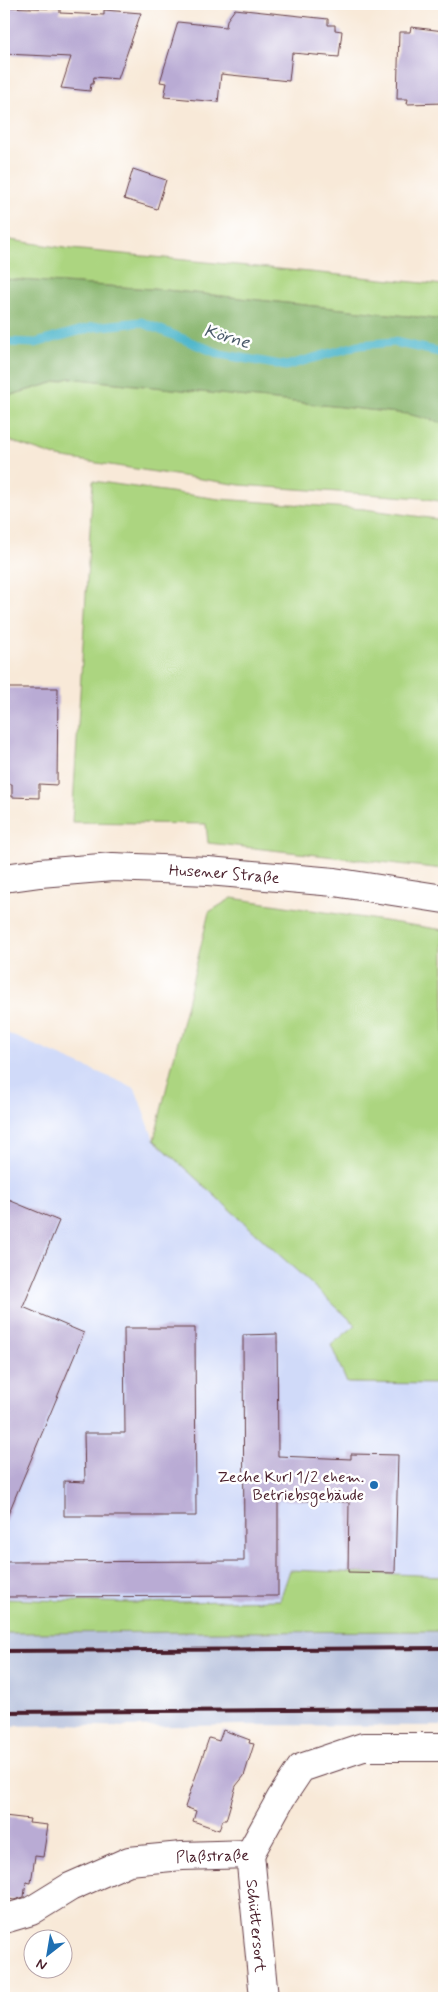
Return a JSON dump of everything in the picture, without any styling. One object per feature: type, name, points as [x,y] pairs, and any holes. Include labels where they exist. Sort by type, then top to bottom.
[{"type":"street","name":"Husener Straße","points":[[4,878],[113,867],[208,871],[334,882],[444,899]]},
{"type":"street","name":"Plaßstraße","points":[[4,1919],[31,1911],[70,1888],[129,1861],[182,1856],[250,1854],[281,1798],[301,1768],[363,1747],[444,1747]]},
{"type":"street","name":"Schüttersort","points":[[250,1854],[264,1998]]},
{"type":"shaded area","points":[[4,1032],[135,1088],[154,1140],[357,1325],[347,1383],[444,1384],[444,1576],[290,1570],[280,1600],[132,1603],[4,1599]]},
{"type":"shaded area","points":[[444,1631],[444,1723],[440,1726],[4,1726],[4,1633]]},
{"type":"green space","points":[[4,239],[71,249],[444,285],[444,320],[166,290],[4,279]]},
{"type":"green space","points":[[4,279],[166,290],[444,320],[444,423],[407,414],[70,378],[4,397]]},
{"type":"green space","points":[[70,378],[408,414],[444,423],[444,502],[422,498],[240,485],[58,457],[4,439],[4,397]]},
{"type":"green space","points":[[93,481],[219,499],[364,509],[444,520],[444,869],[208,843],[206,824],[72,822]]},
{"type":"green space","points":[[232,898],[444,930],[444,1384],[347,1383],[331,1345],[356,1325],[154,1140],[209,912]]},
{"type":"green space","points":[[290,1570],[444,1576],[444,1631],[4,1633],[4,1599],[132,1603],[280,1600]]},
{"type":"building","points":[[5,7],[60,9],[60,13],[104,15],[104,10],[141,13],[118,79],[94,77],[90,91],[61,88],[71,57],[4,54]]},
{"type":"building","points":[[235,9],[328,19],[328,25],[335,25],[335,30],[342,31],[339,57],[292,53],[289,81],[221,74],[218,102],[164,97],[167,83],[160,82],[178,22],[226,27],[227,20]]},
{"type":"building","points":[[411,27],[444,31],[444,103],[407,104],[408,99],[397,99],[399,32],[410,32]]},
{"type":"building","points":[[133,169],[166,180],[157,209],[124,199]]},
{"type":"building","points":[[4,688],[58,688],[57,785],[39,784],[39,798],[12,797],[12,784],[4,784]]},
{"type":"building","points":[[4,1198],[59,1221],[23,1307],[84,1333],[4,1524]]},
{"type":"building","points":[[124,1328],[195,1328],[196,1516],[64,1516],[64,1481],[85,1482],[84,1433],[125,1433]]},
{"type":"building","points":[[277,1334],[278,1456],[351,1459],[351,1454],[398,1455],[395,1573],[348,1572],[349,1502],[278,1500],[278,1596],[4,1597],[4,1562],[244,1561],[243,1335]]},
{"type":"building","points":[[223,1730],[250,1740],[249,1743],[254,1744],[244,1776],[236,1786],[226,1820],[223,1820],[219,1830],[193,1821],[196,1811],[185,1807],[209,1738],[219,1741]]},
{"type":"building","points":[[4,1816],[30,1819],[29,1823],[48,1825],[43,1857],[35,1856],[31,1883],[26,1882],[24,1897],[14,1900],[4,1898]]},
{"type":"waterway","name":"Körne","points":[[4,342],[36,343],[93,327],[141,322],[220,354],[286,366],[359,345],[394,342],[444,353]]},
{"type":"railway","points":[[4,1651],[444,1648]]},
{"type":"railway","points":[[4,1712],[444,1709]]},
{"type":"place","name":"Zeche Kurl 1/2 ehem. Betriebsgebäude","points":[[374,1485]]}]
